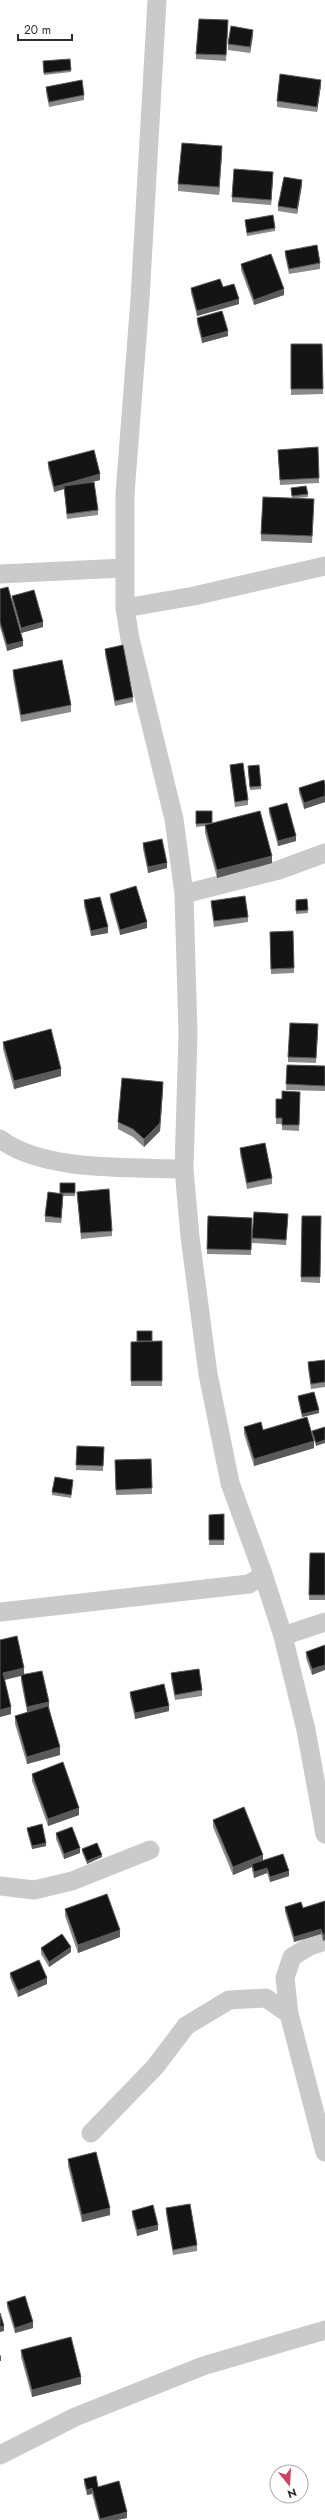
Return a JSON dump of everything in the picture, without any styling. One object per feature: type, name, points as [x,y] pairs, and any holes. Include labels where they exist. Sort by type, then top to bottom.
[{"type":"street","points":[[157,0],[140,299],[125,494],[123,568],[125,608],[130,639],[174,819],[184,894],[188,1034],[184,1169],[190,1237],[208,1374],[230,1483],[262,1571],[282,1636],[306,1730],[325,1834]]},
{"type":"street","points":[[125,608],[194,596],[325,566]]},
{"type":"street","points":[[0,574],[123,568]]},
{"type":"street","points":[[184,894],[279,870],[325,853]]},
{"type":"street","points":[[0,1139],[8,1146],[51,1161],[93,1166],[184,1169]]},
{"type":"street","points":[[0,1612],[248,1584],[259,1578],[262,1571]]},
{"type":"street","points":[[282,1636],[325,1622]]},
{"type":"street","points":[[0,1886],[34,1890],[72,1881],[150,1850]]},
{"type":"street","points":[[325,1941],[310,1946],[292,1957],[285,1978],[289,2014],[325,2152]]},
{"type":"street","points":[[91,2133],[155,2068],[186,2026],[229,2000],[266,1998],[289,2014]]},
{"type":"street","points":[[0,2456],[76,2417],[203,2366],[325,2330]]},
{"type":"building","points":[[199,19],[228,20],[226,55],[196,54]]},
{"type":"building","points":[[231,26],[253,30],[250,47],[228,44]]},
{"type":"building","points":[[70,59],[71,70],[44,73],[43,61]]},
{"type":"building","points":[[280,74],[321,80],[317,107],[277,101]]},
{"type":"building","points":[[82,80],[84,95],[49,102],[46,87]]},
{"type":"building","points":[[182,143],[222,146],[219,187],[178,184]]},
{"type":"building","points":[[234,169],[273,172],[271,200],[232,197]]},
{"type":"building","points":[[284,177],[302,180],[297,209],[278,206]]},
{"type":"building","points":[[273,215],[275,228],[247,233],[245,220]]},
{"type":"building","points":[[317,245],[320,263],[289,269],[285,251]]},
{"type":"building","points":[[271,254],[284,289],[254,300],[241,264]]},
{"type":"building","points":[[220,279],[223,287],[234,284],[239,299],[197,311],[191,288]]},
{"type":"building","points":[[222,311],[228,331],[202,338],[197,318]]},
{"type":"building","points":[[291,344],[322,344],[323,389],[291,389]]},
{"type":"building","points":[[318,447],[319,478],[280,480],[278,450]]},
{"type":"building","points":[[94,450],[100,474],[54,487],[48,462]]},
{"type":"building","points":[[94,482],[98,510],[67,514],[64,486]]},
{"type":"building","points":[[306,486],[308,494],[292,496],[291,488]]},
{"type":"building","points":[[263,497],[314,499],[312,536],[261,534]]},
{"type":"building","points":[[8,587],[23,641],[7,645],[0,622],[0,589]]},
{"type":"building","points":[[34,590],[43,622],[21,628],[12,596]]},
{"type":"building","points":[[123,645],[133,697],[115,701],[105,649]]},
{"type":"building","points":[[62,660],[71,705],[21,715],[13,670]]},
{"type":"building","points":[[243,763],[248,800],[235,802],[230,765]]},
{"type":"building","points":[[259,765],[261,786],[250,787],[248,766]]},
{"type":"building","points":[[324,780],[325,796],[304,803],[299,788]]},
{"type":"building","points":[[287,803],[296,836],[278,841],[269,808]]},
{"type":"building","points":[[196,811],[212,811],[212,823],[196,824]]},
{"type":"building","points":[[260,811],[272,856],[217,870],[205,825]]},
{"type":"building","points":[[162,839],[167,863],[148,867],[143,843]]},
{"type":"building","points":[[136,886],[147,922],[120,930],[110,894]]},
{"type":"building","points":[[245,896],[248,917],[214,921],[211,901]]},
{"type":"building","points":[[100,897],[108,927],[91,931],[84,900]]},
{"type":"building","points":[[307,899],[308,910],[296,911],[296,900]]},
{"type":"building","points":[[293,931],[294,968],[271,969],[270,932]]},
{"type":"building","points":[[290,1023],[318,1024],[316,1058],[288,1057]]},
{"type":"building","points":[[51,1029],[61,1069],[14,1081],[3,1042]]},
{"type":"building","points":[[287,1065],[325,1066],[325,1086],[286,1084]]},
{"type":"building","points":[[122,1078],[163,1082],[160,1123],[144,1139],[133,1129],[118,1122]]},
{"type":"building","points":[[282,1091],[300,1092],[299,1125],[282,1125],[282,1118],[276,1118],[276,1099],[282,1099]]},
{"type":"building","points":[[265,1143],[272,1178],[247,1183],[240,1148]]},
{"type":"building","points":[[60,1183],[75,1183],[75,1193],[60,1193]]},
{"type":"building","points":[[109,1189],[112,1231],[81,1233],[77,1192]]},
{"type":"building","points":[[48,1192],[63,1194],[61,1218],[45,1216]]},
{"type":"building","points":[[254,1212],[288,1214],[286,1240],[252,1238]]},
{"type":"building","points":[[208,1216],[252,1218],[251,1250],[207,1249]]},
{"type":"building","points":[[302,1216],[321,1216],[320,1277],[301,1277]]},
{"type":"building","points":[[137,1331],[152,1331],[152,1341],[137,1341]]},
{"type":"building","points":[[162,1341],[162,1381],[131,1381],[131,1342]]},
{"type":"building","points":[[325,1360],[325,1382],[311,1384],[308,1362]]},
{"type":"building","points":[[314,1392],[319,1410],[302,1414],[298,1396]]},
{"type":"building","points":[[307,1417],[314,1441],[254,1459],[244,1427],[261,1422],[263,1430]]},
{"type":"building","points":[[325,1427],[325,1440],[316,1443],[312,1431]]},
{"type":"building","points":[[77,1446],[104,1447],[103,1466],[76,1465]]},
{"type":"building","points":[[151,1459],[152,1488],[116,1490],[115,1460]]},
{"type":"building","points":[[55,1477],[73,1480],[71,1495],[52,1492]]},
{"type":"building","points":[[224,1514],[224,1540],[209,1540],[209,1515]]},
{"type":"building","points":[[310,1553],[325,1553],[325,1595],[309,1595]]},
{"type":"building","points":[[17,1636],[24,1668],[3,1673],[11,1707],[0,1710],[0,1640]]},
{"type":"building","points":[[325,1645],[325,1665],[312,1669],[306,1652]]},
{"type":"building","points":[[199,1669],[202,1690],[175,1695],[171,1673]]},
{"type":"building","points":[[42,1671],[49,1702],[27,1707],[21,1675]]},
{"type":"building","points":[[164,1684],[169,1706],[135,1713],[130,1692]]},
{"type":"building","points":[[48,1706],[60,1747],[27,1757],[15,1716]]},
{"type":"building","points":[[63,1762],[79,1808],[48,1819],[32,1774]]},
{"type":"building","points":[[244,1807],[263,1855],[233,1867],[213,1820]]},
{"type":"building","points":[[42,1824],[46,1843],[32,1846],[27,1828]]},
{"type":"building","points":[[72,1827],[80,1848],[64,1854],[56,1833]]},
{"type":"building","points":[[97,1843],[102,1855],[87,1861],[82,1849]]},
{"type":"building","points":[[283,1854],[289,1871],[270,1877],[267,1868],[254,1872],[252,1864]]},
{"type":"building","points":[[107,1894],[120,1930],[78,1945],[65,1909]]},
{"type":"building","points":[[325,1901],[325,1934],[323,1935],[321,1929],[294,1937],[285,1907],[301,1902],[303,1908]]},
{"type":"building","points":[[62,1934],[71,1947],[49,1962],[41,1948]]},
{"type":"building","points":[[39,1960],[47,1978],[18,1991],[10,1973]]},
{"type":"building","points":[[96,2152],[110,2208],[82,2215],[68,2159]]},
{"type":"building","points":[[190,2204],[197,2245],[173,2250],[166,2208]]},
{"type":"building","points":[[153,2205],[158,2225],[137,2230],[132,2211]]},
{"type":"building","points":[[25,2296],[33,2322],[15,2328],[7,2302]]},
{"type":"building","points":[[0,2313],[4,2326],[0,2327]]},
{"type":"building","points":[[71,2337],[81,2377],[32,2390],[21,2350]]},
{"type":"building","points":[[96,2476],[98,2487],[119,2481],[127,2512],[100,2519],[92,2488],[87,2490],[84,2479]]}]
